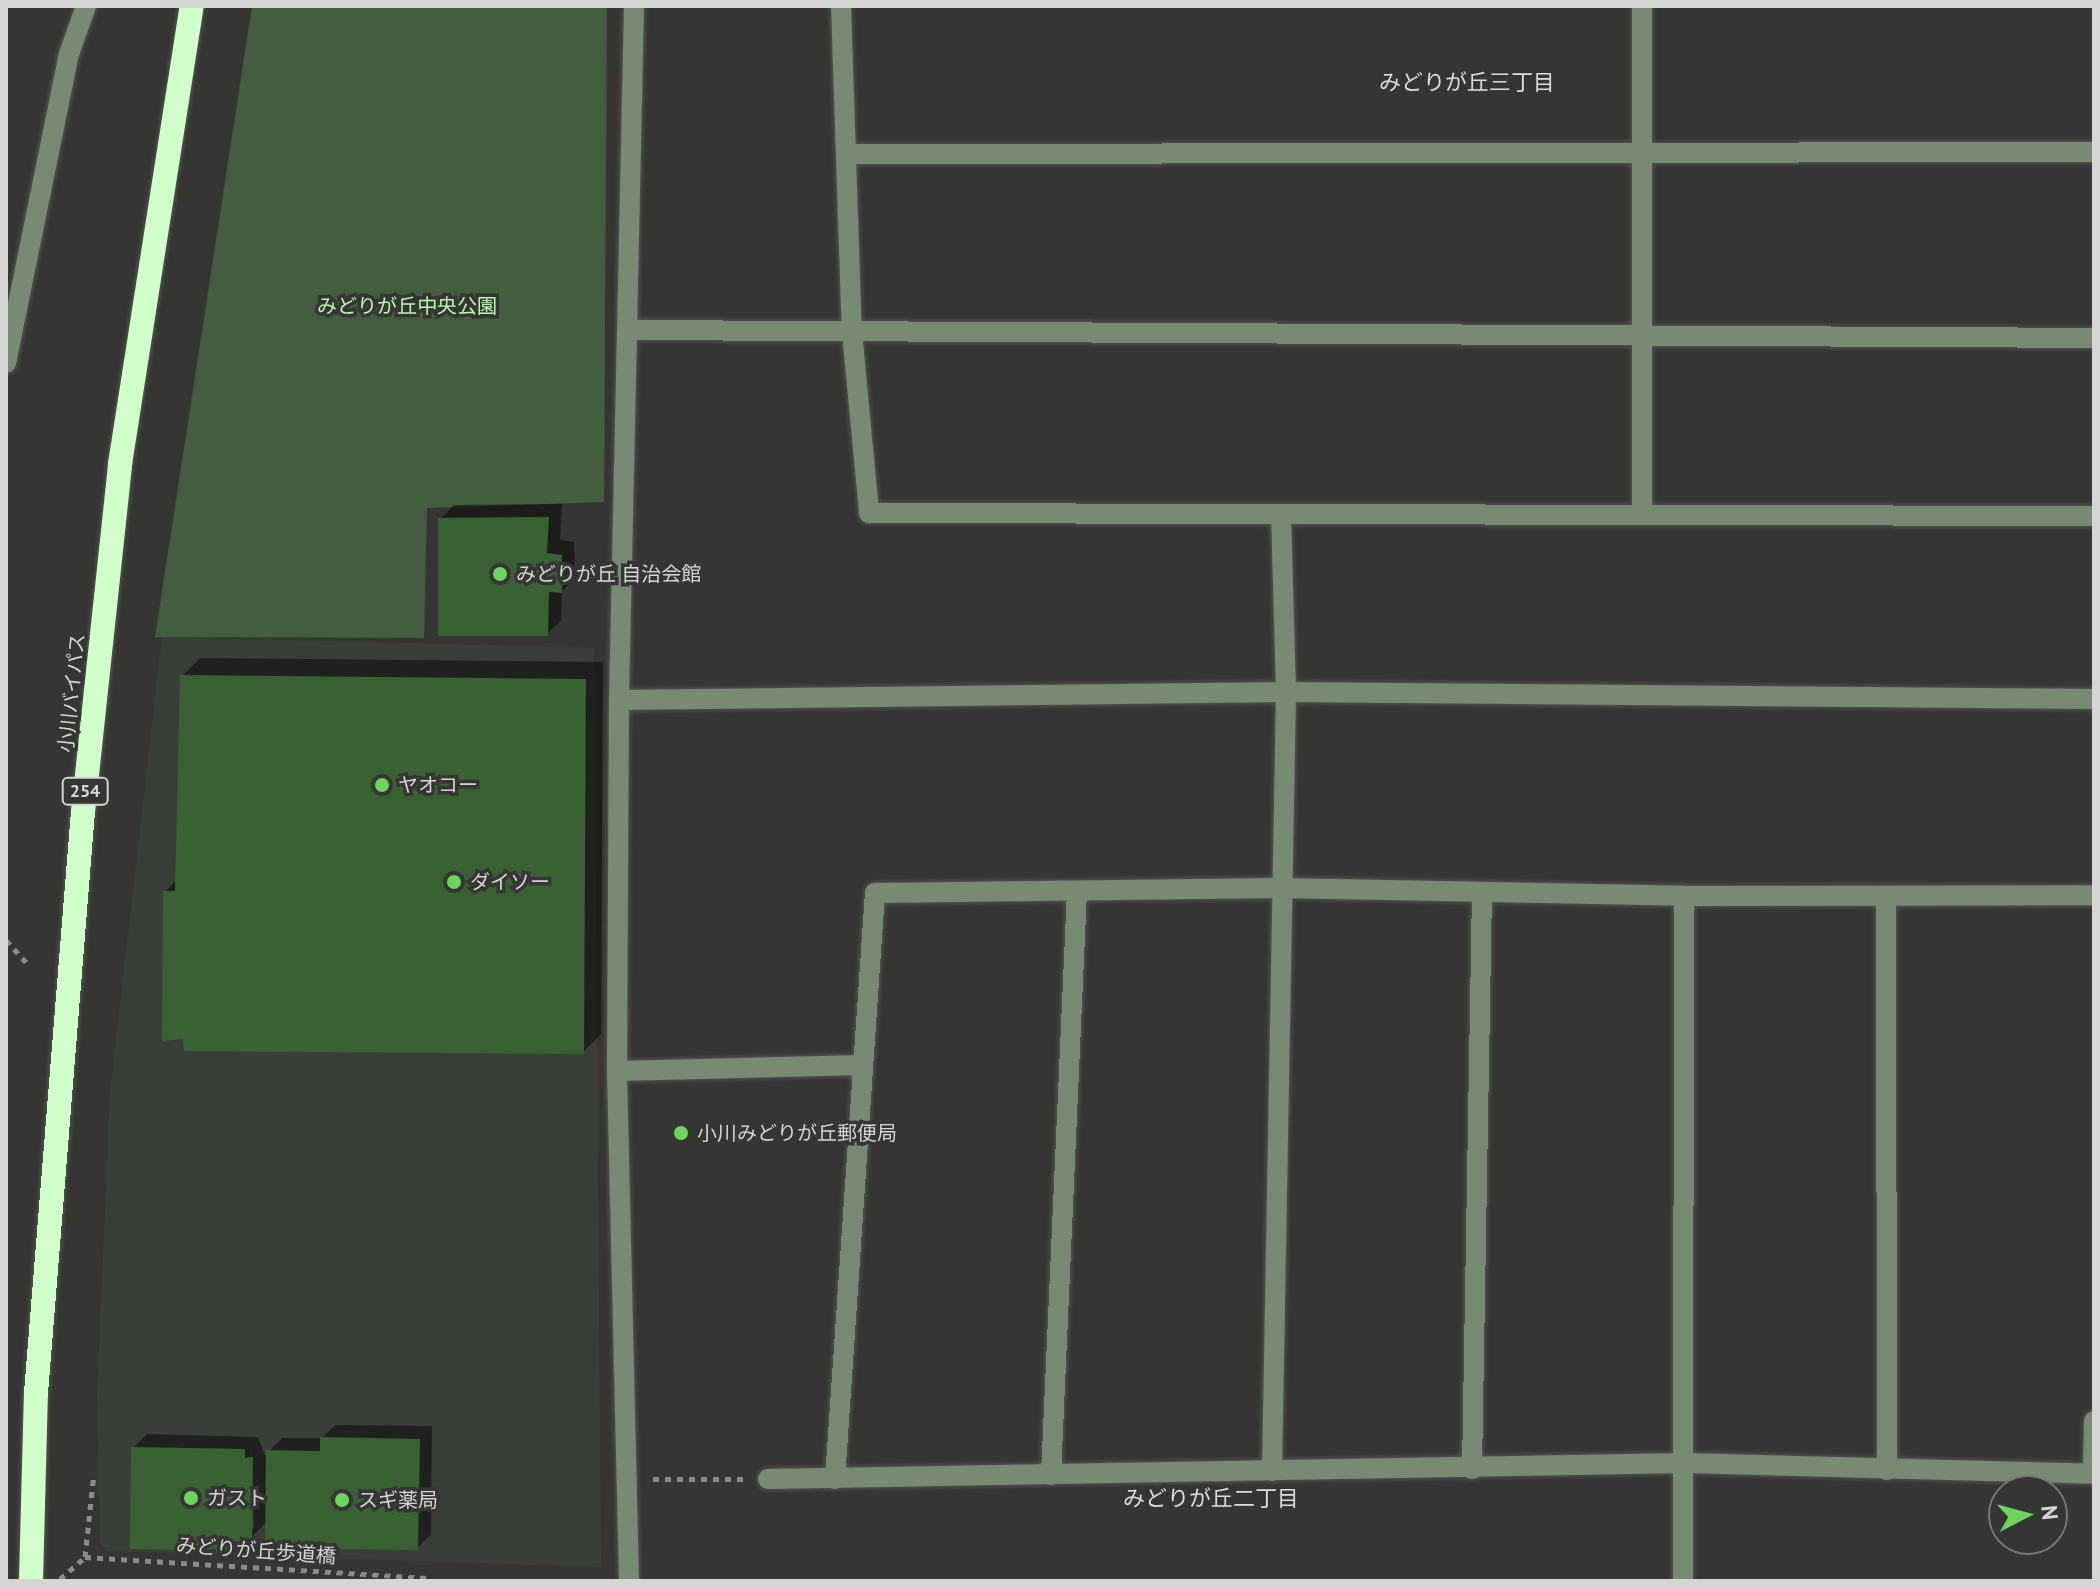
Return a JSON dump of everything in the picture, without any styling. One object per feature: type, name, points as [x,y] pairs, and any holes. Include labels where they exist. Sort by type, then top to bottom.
[{"type":"highway","name":"小川バイパス","points":[[31,1581],[39,1345],[83,812],[120,464],[192,6]]},
{"type":"street","points":[[6,363],[68,57],[86,6]]},
{"type":"street","points":[[629,1581],[623,1479],[617,1071],[619,700],[634,6]]},
{"type":"street","points":[[841,6],[852,332],[869,513],[2094,516]]},
{"type":"street","points":[[1642,6],[1642,514]]},
{"type":"street","points":[[848,154],[2094,152]]},
{"type":"street","points":[[629,330],[1642,338],[2094,338]]},
{"type":"street","points":[[1272,1471],[1279,888],[1286,692],[1281,514]]},
{"type":"street","points":[[619,700],[1286,692],[2094,698]]},
{"type":"street","points":[[835,1479],[875,893],[1279,888],[1684,896],[2094,895]]},
{"type":"street","points":[[1051,1475],[1077,892]]},
{"type":"street","points":[[1472,1469],[1482,892]]},
{"type":"street","points":[[1683,1581],[1686,1463],[1684,896]]},
{"type":"street","points":[[1886,896],[1887,1470]]},
{"type":"street","points":[[617,1071],[862,1065]]},
{"type":"street","points":[[768,1479],[1686,1463],[2094,1474],[2094,1421]]},
{"type":"path","points":[[6,940],[27,963]]},
{"type":"path","points":[[58,1581],[85,1557],[94,1473]]},
{"type":"path","points":[[623,1479],[768,1479]]},
{"type":"path","name":"みどりが丘歩道橋","points":[[85,1557],[426,1578]]},
{"type":"shaded area","points":[[162,637],[594,648],[601,1567],[106,1551],[100,1543],[97,1396],[110,1093]]},
{"type":"green space","name":"みどりが丘中央公園","points":[[252,6],[607,6],[604,502],[427,508],[424,638],[155,637]]},
{"type":"building","name":"みどりが丘 自治会館","points":[[549,517],[547,553],[562,555],[562,593],[549,592],[548,636],[438,636],[438,518]]},
{"type":"building","name":"ヤオコー","points":[[180,675],[586,679],[584,1054],[184,1051],[183,1039],[162,1041],[163,891],[175,891]]},
{"type":"building","name":"スギ薬局","points":[[320,1437],[420,1439],[418,1550],[265,1548],[266,1450],[320,1451]]},
{"type":"building","name":"ガスト","points":[[131,1447],[245,1449],[245,1458],[253,1457],[252,1540],[240,1539],[240,1551],[130,1549]]},
{"type":"place","name":"みどりが丘 自治会館","points":[[500,574]]},
{"type":"place","name":"ヤオコー","points":[[382,785]]},
{"type":"place","name":"ダイソー","points":[[454,882]]},
{"type":"place","name":"小川みどりが丘郵便局","points":[[681,1133]]},
{"type":"place","name":"ガスト","points":[[191,1498]]},
{"type":"place","name":"スギ薬局","points":[[342,1500]]},
{"type":"district","name":"みどりが丘三丁目","points":[[1467,83]]},
{"type":"district","name":"みどりが丘二丁目","points":[[1211,1499]]}]
